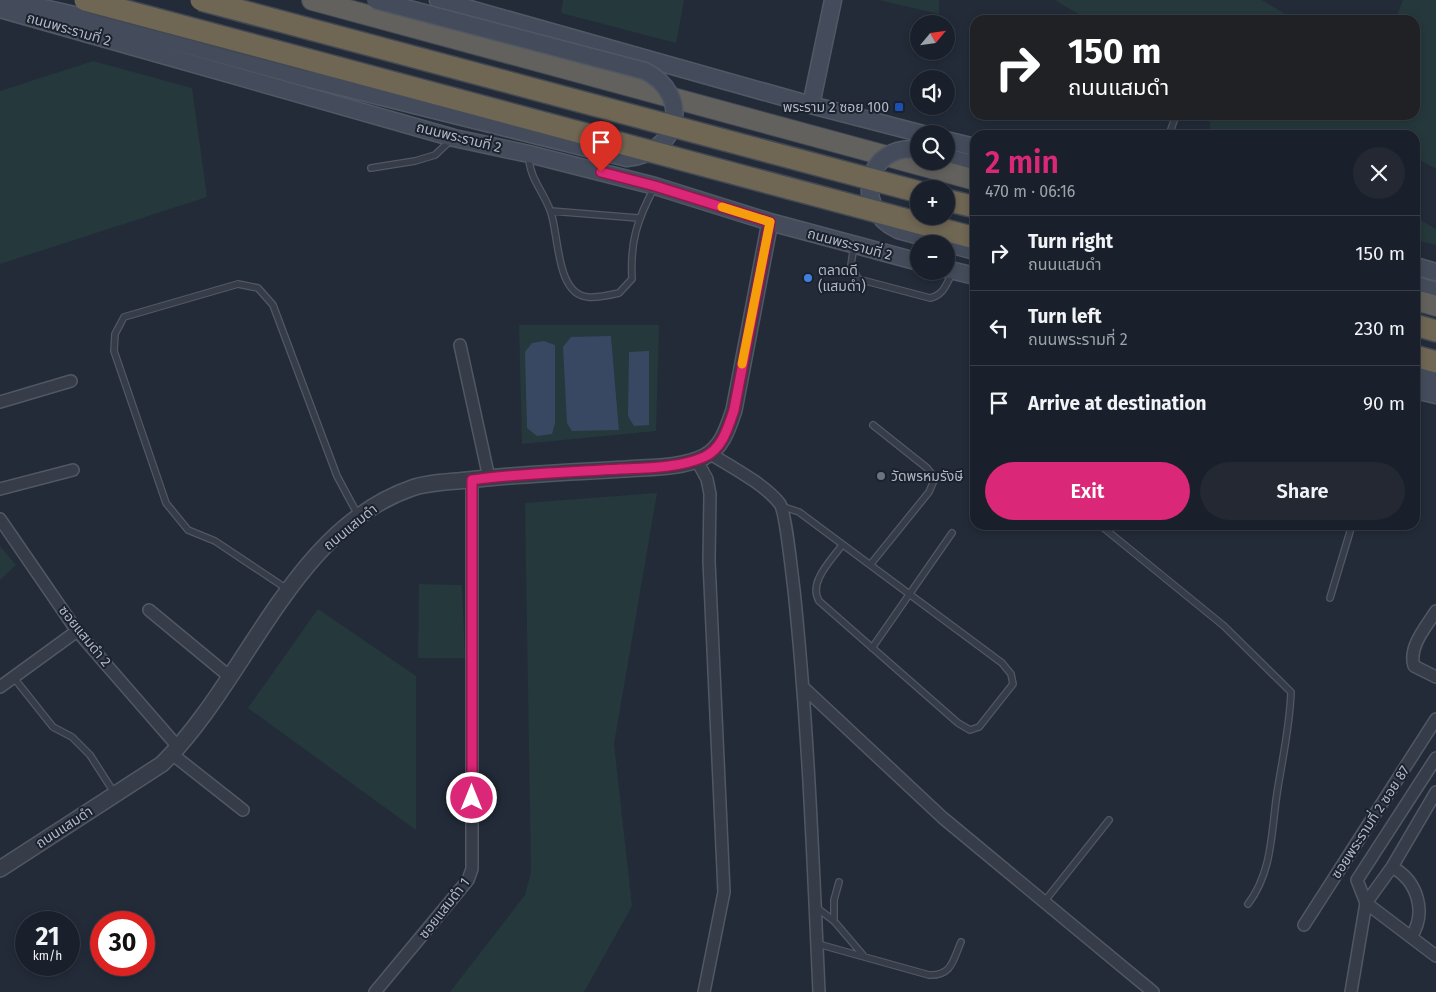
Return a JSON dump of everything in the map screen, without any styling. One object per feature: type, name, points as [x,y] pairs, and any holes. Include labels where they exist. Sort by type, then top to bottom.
[{"type":"highway","points":[[85,0],[970,237]]},
{"type":"highway","points":[[104,0],[970,232]]},
{"type":"highway","points":[[201,0],[910,190]]},
{"type":"highway","points":[[312,0],[970,179]]},
{"type":"highway","points":[[955,202],[970,206]]},
{"type":"highway","points":[[1420,301],[1436,306]]},
{"type":"highway","points":[[1420,326],[1436,331]]},
{"type":"highway","points":[[1420,352],[1436,356]]},
{"type":"highway","points":[[1420,357],[1436,362]]},
{"type":"main road","points":[[8,0],[88,18],[310,79],[627,158],[640,157],[652,152],[663,144],[671,132],[674,119],[674,105],[670,93],[662,83],[645,71],[375,0]]},
{"type":"main road","points":[[438,0],[811,105],[910,131]]},
{"type":"main road","points":[[811,105],[833,0]]},
{"type":"main road","name":"ถนนพระรามที่ 2","points":[[0,9],[454,138],[529,154],[655,186],[770,222],[910,260]]},
{"type":"main road","points":[[955,142],[970,146]]},
{"type":"main road","points":[[910,150],[899,150],[887,156],[877,165],[870,183],[872,206],[878,217],[888,226],[898,230],[970,250]]},
{"type":"main road","points":[[955,159],[970,164]]},
{"type":"main road","points":[[1420,267],[1436,272]]},
{"type":"main road","points":[[955,271],[970,275]]},
{"type":"main road","points":[[1420,286],[1436,291]]},
{"type":"main road","points":[[1420,375],[1436,380]]},
{"type":"main road","points":[[1420,391],[1436,395]]},
{"type":"street","points":[[703,456],[718,446],[727,430],[734,410],[770,222]]},
{"type":"street","points":[[460,345],[489,478]]},
{"type":"street","points":[[0,402],[71,381]]},
{"type":"street","points":[[703,456],[770,495],[781,506],[791,564],[804,688],[817,908],[819,992]]},
{"type":"street","points":[[703,456],[710,494],[709,561],[724,892],[704,992]]},
{"type":"street","name":"ถนนแสมดำ","points":[[0,869],[162,764],[175,750],[230,677],[289,591],[320,552],[359,517],[379,503],[412,488],[489,478],[652,467],[703,456]]},
{"type":"street","points":[[0,489],[73,470]]},
{"type":"street","name":"ซอยแสมดำ 1","points":[[375,992],[468,880],[472,869],[472,480]]},
{"type":"street","name":"ซอยแสมดำ 2","points":[[0,519],[77,631],[175,750],[243,810]]},
{"type":"street","points":[[149,610],[230,677]]},
{"type":"street","points":[[1436,611],[1414,647],[1412,658],[1414,666],[1436,677]]},
{"type":"street","points":[[0,687],[77,631]]},
{"type":"street","points":[[804,688],[943,818],[1153,992]]},
{"type":"street","name":"ซอยพระรามที่ 2 ซอย 87","points":[[1304,925],[1436,719]]},
{"type":"street","points":[[1436,758],[1357,880],[1366,903],[1436,956]]},
{"type":"street","points":[[1351,992],[1366,903],[1392,866],[1436,791],[1423,780]]},
{"type":"street","points":[[1392,866],[1408,878],[1416,892],[1419,920],[1411,937]]},
{"type":"lane","points":[[371,168],[415,161],[435,154],[454,138]]},
{"type":"lane","points":[[529,154],[529,170],[551,211],[557,252],[565,275],[575,291],[587,298],[619,293],[632,278],[631,258],[638,218],[655,186]]},
{"type":"lane","points":[[551,211],[638,218]]},
{"type":"lane","points":[[854,245],[850,264],[858,279],[930,298],[938,296],[944,291],[947,280]]},
{"type":"lane","points":[[289,591],[215,542],[188,530],[166,503],[114,351],[115,334],[124,317],[238,284],[258,288],[273,305],[337,476],[359,517]]},
{"type":"lane","points":[[870,565],[928,492],[935,478],[927,468],[873,425]]},
{"type":"lane","points":[[781,506],[799,512],[1002,664],[1011,674],[1013,684],[978,728],[970,730],[958,723],[819,601],[814,593],[815,584],[842,545]]},
{"type":"lane","points":[[1106,530],[1224,626],[1291,692],[1273,815],[1272,848],[1258,892],[1248,904]]},
{"type":"lane","points":[[1330,598],[1350,530]]},
{"type":"lane","points":[[872,648],[952,532]]},
{"type":"lane","points":[[14,678],[53,727],[72,737],[90,755],[115,794]]},
{"type":"lane","points":[[1044,902],[1109,820]]},
{"type":"lane","points":[[834,921],[834,900],[839,882]]},
{"type":"lane","points":[[817,908],[834,921],[863,956]]},
{"type":"lane","points":[[818,944],[929,976],[940,976],[947,972],[961,942]]},
{"type":"shaded area","points":[[563,0],[684,0],[676,43],[561,13]]},
{"type":"shaded area","points":[[879,0],[939,0],[939,14]]},
{"type":"shaded area","points":[[1055,0],[1262,0],[1287,15],[1080,15]]},
{"type":"shaded area","points":[[1403,0],[1436,0],[1436,169],[1420,160],[1420,130],[1210,130],[1210,120],[1420,120],[1420,15],[1397,15]]},
{"type":"shaded area","points":[[93,61],[192,88],[207,197],[0,264],[0,91]]},
{"type":"shaded area","points":[[1420,220],[1436,229],[1436,245],[1420,241]]},
{"type":"shaded area","points":[[519,325],[659,325],[656,431],[522,444]],"holes":[[[611,336],[619,429],[596,429]]]},
{"type":"shaded area","points":[[657,493],[614,744],[632,906],[584,992],[450,992],[525,895],[531,872],[525,503]]},
{"type":"shaded area","points":[[0,546],[16,565],[0,580]]},
{"type":"shaded area","points":[[419,584],[462,585],[465,658],[418,658]]},
{"type":"shaded area","points":[[318,609],[416,676],[416,830],[248,708]]},
{"type":"water","points":[[611,336],[619,430],[572,431],[567,423],[563,347],[571,337]]},
{"type":"water","points":[[544,341],[555,345],[555,423],[552,434],[537,436],[527,428],[525,352],[532,343]]},
{"type":"water","points":[[649,351],[649,425],[634,426],[628,416],[629,352]]},
{"type":"slow traffic","points":[[722,207],[770,222],[742,364]]},
{"type":"place","name":"พระราม 2 ซอย 100","points":[[899,107]]},
{"type":"place","name":"ตลาดดี (แสมดำ)","points":[[808,278]]},
{"type":"place","name":"วัดพรหมรังษี","points":[[881,476]]},
{"type":"route","points":[[472,798],[472,480],[652,467],[704,457],[718,446],[727,430],[734,410],[770,222],[655,186],[601,172]]}]
